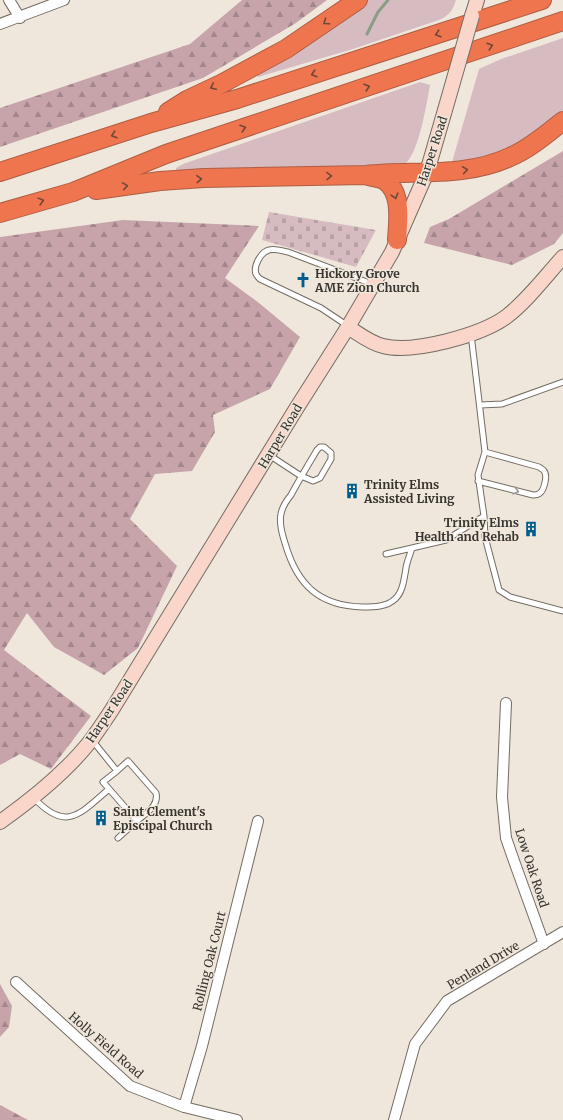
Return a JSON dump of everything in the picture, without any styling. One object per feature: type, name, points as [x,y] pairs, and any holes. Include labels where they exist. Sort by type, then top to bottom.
[{"type":"highway","points":[[152,122],[187,100],[221,84],[286,49],[358,0]]},
{"type":"highway","points":[[0,172],[152,122],[237,99],[542,0]]},
{"type":"highway","points":[[0,212],[73,192],[166,154],[563,21]]},
{"type":"highway","points":[[73,192],[87,192],[160,181],[204,178],[366,176],[381,174],[450,172],[473,169],[511,157],[541,138],[563,121]]},
{"type":"highway","points":[[366,176],[384,180],[392,188],[396,198],[399,216],[397,240]]},
{"type":"main road","name":"Harper Road","points":[[0,822],[71,764],[92,740],[348,327],[392,252],[427,172],[477,0]]},
{"type":"main road","points":[[348,327],[371,341],[393,348],[420,346],[471,334],[487,328],[505,317],[524,301],[563,257]]},
{"type":"street","points":[[9,0],[20,18]]},
{"type":"street","points":[[0,24],[20,18],[64,0]]},
{"type":"street","name":"Low Oak Road","points":[[506,703],[502,797],[506,838],[544,944]]},
{"type":"street","name":"Rolling Oak Court","points":[[184,1106],[202,1046],[258,821]]},
{"type":"street","name":"Penland Drive","points":[[394,1120],[415,1044],[447,1001],[563,932]]},
{"type":"street","name":"Holly Field Road","points":[[16,982],[130,1086],[184,1106],[237,1120]]},
{"type":"lane","points":[[348,327],[321,308],[260,279],[255,273],[255,267],[258,259],[262,253],[267,250],[274,249],[288,252],[373,284]]},
{"type":"lane","points":[[471,334],[485,452],[479,468],[478,481],[484,516],[485,536],[499,590],[510,596],[563,611]]},
{"type":"lane","points":[[480,405],[502,404],[563,382]]},
{"type":"lane","points":[[268,455],[301,476],[313,481],[320,478],[331,458],[331,453],[324,447],[320,447],[317,450],[301,476],[281,514],[281,528],[294,567],[306,584],[317,594],[328,601],[348,606],[370,607],[388,604],[396,599],[402,587],[412,548]]},
{"type":"lane","points":[[478,481],[533,495],[542,491],[546,476],[546,473],[539,467],[485,452]]},
{"type":"lane","points":[[386,554],[446,540],[484,516]]},
{"type":"lane","points":[[92,740],[117,770]]},
{"type":"lane","points":[[118,838],[152,808],[156,802],[156,793],[128,762],[103,782],[137,821]]},
{"type":"lane","points":[[32,797],[44,808],[58,816],[67,818],[78,815],[109,789]]},
{"type":"green space","points":[[242,0],[327,0],[296,23],[203,78],[0,147],[0,108],[190,44]]},
{"type":"green space","points":[[367,0],[456,0],[450,12],[439,20],[353,49],[258,77],[256,72]]},
{"type":"green space","points":[[563,38],[563,112],[519,145],[482,160],[452,162],[479,69],[501,59]]},
{"type":"green space","points":[[420,82],[430,85],[424,116],[413,152],[408,161],[403,165],[177,172],[176,168],[183,164]]},
{"type":"green space","points":[[563,151],[563,233],[554,244],[512,265],[424,243],[430,227],[449,219]]},
{"type":"green space","points":[[269,212],[376,230],[356,267],[262,240]]},
{"type":"green space","points":[[123,220],[259,226],[225,278],[259,303],[300,337],[270,389],[213,415],[215,432],[192,471],[155,474],[130,519],[177,566],[138,648],[104,675],[54,647],[27,613],[4,650],[91,716],[51,769],[20,754],[0,765],[0,237]]},
{"type":"green space","points":[[0,984],[12,1006],[9,1027],[0,1037]]},
{"type":"green space","points":[[0,1105],[28,1120],[0,1120]]},
{"type":"waterway","points":[[367,34],[378,12],[388,0]]},
{"type":"place","name":"Hickory Grove AME Zion Church","points":[[303,280]]},
{"type":"place","name":"Trinity Elms Assisted Living","points":[[352,491]]},
{"type":"place","name":"Trinity Elms Health and Rehab","points":[[531,529]]},
{"type":"place","name":"Saint Clement's Episcipal Church","points":[[101,818]]}]
